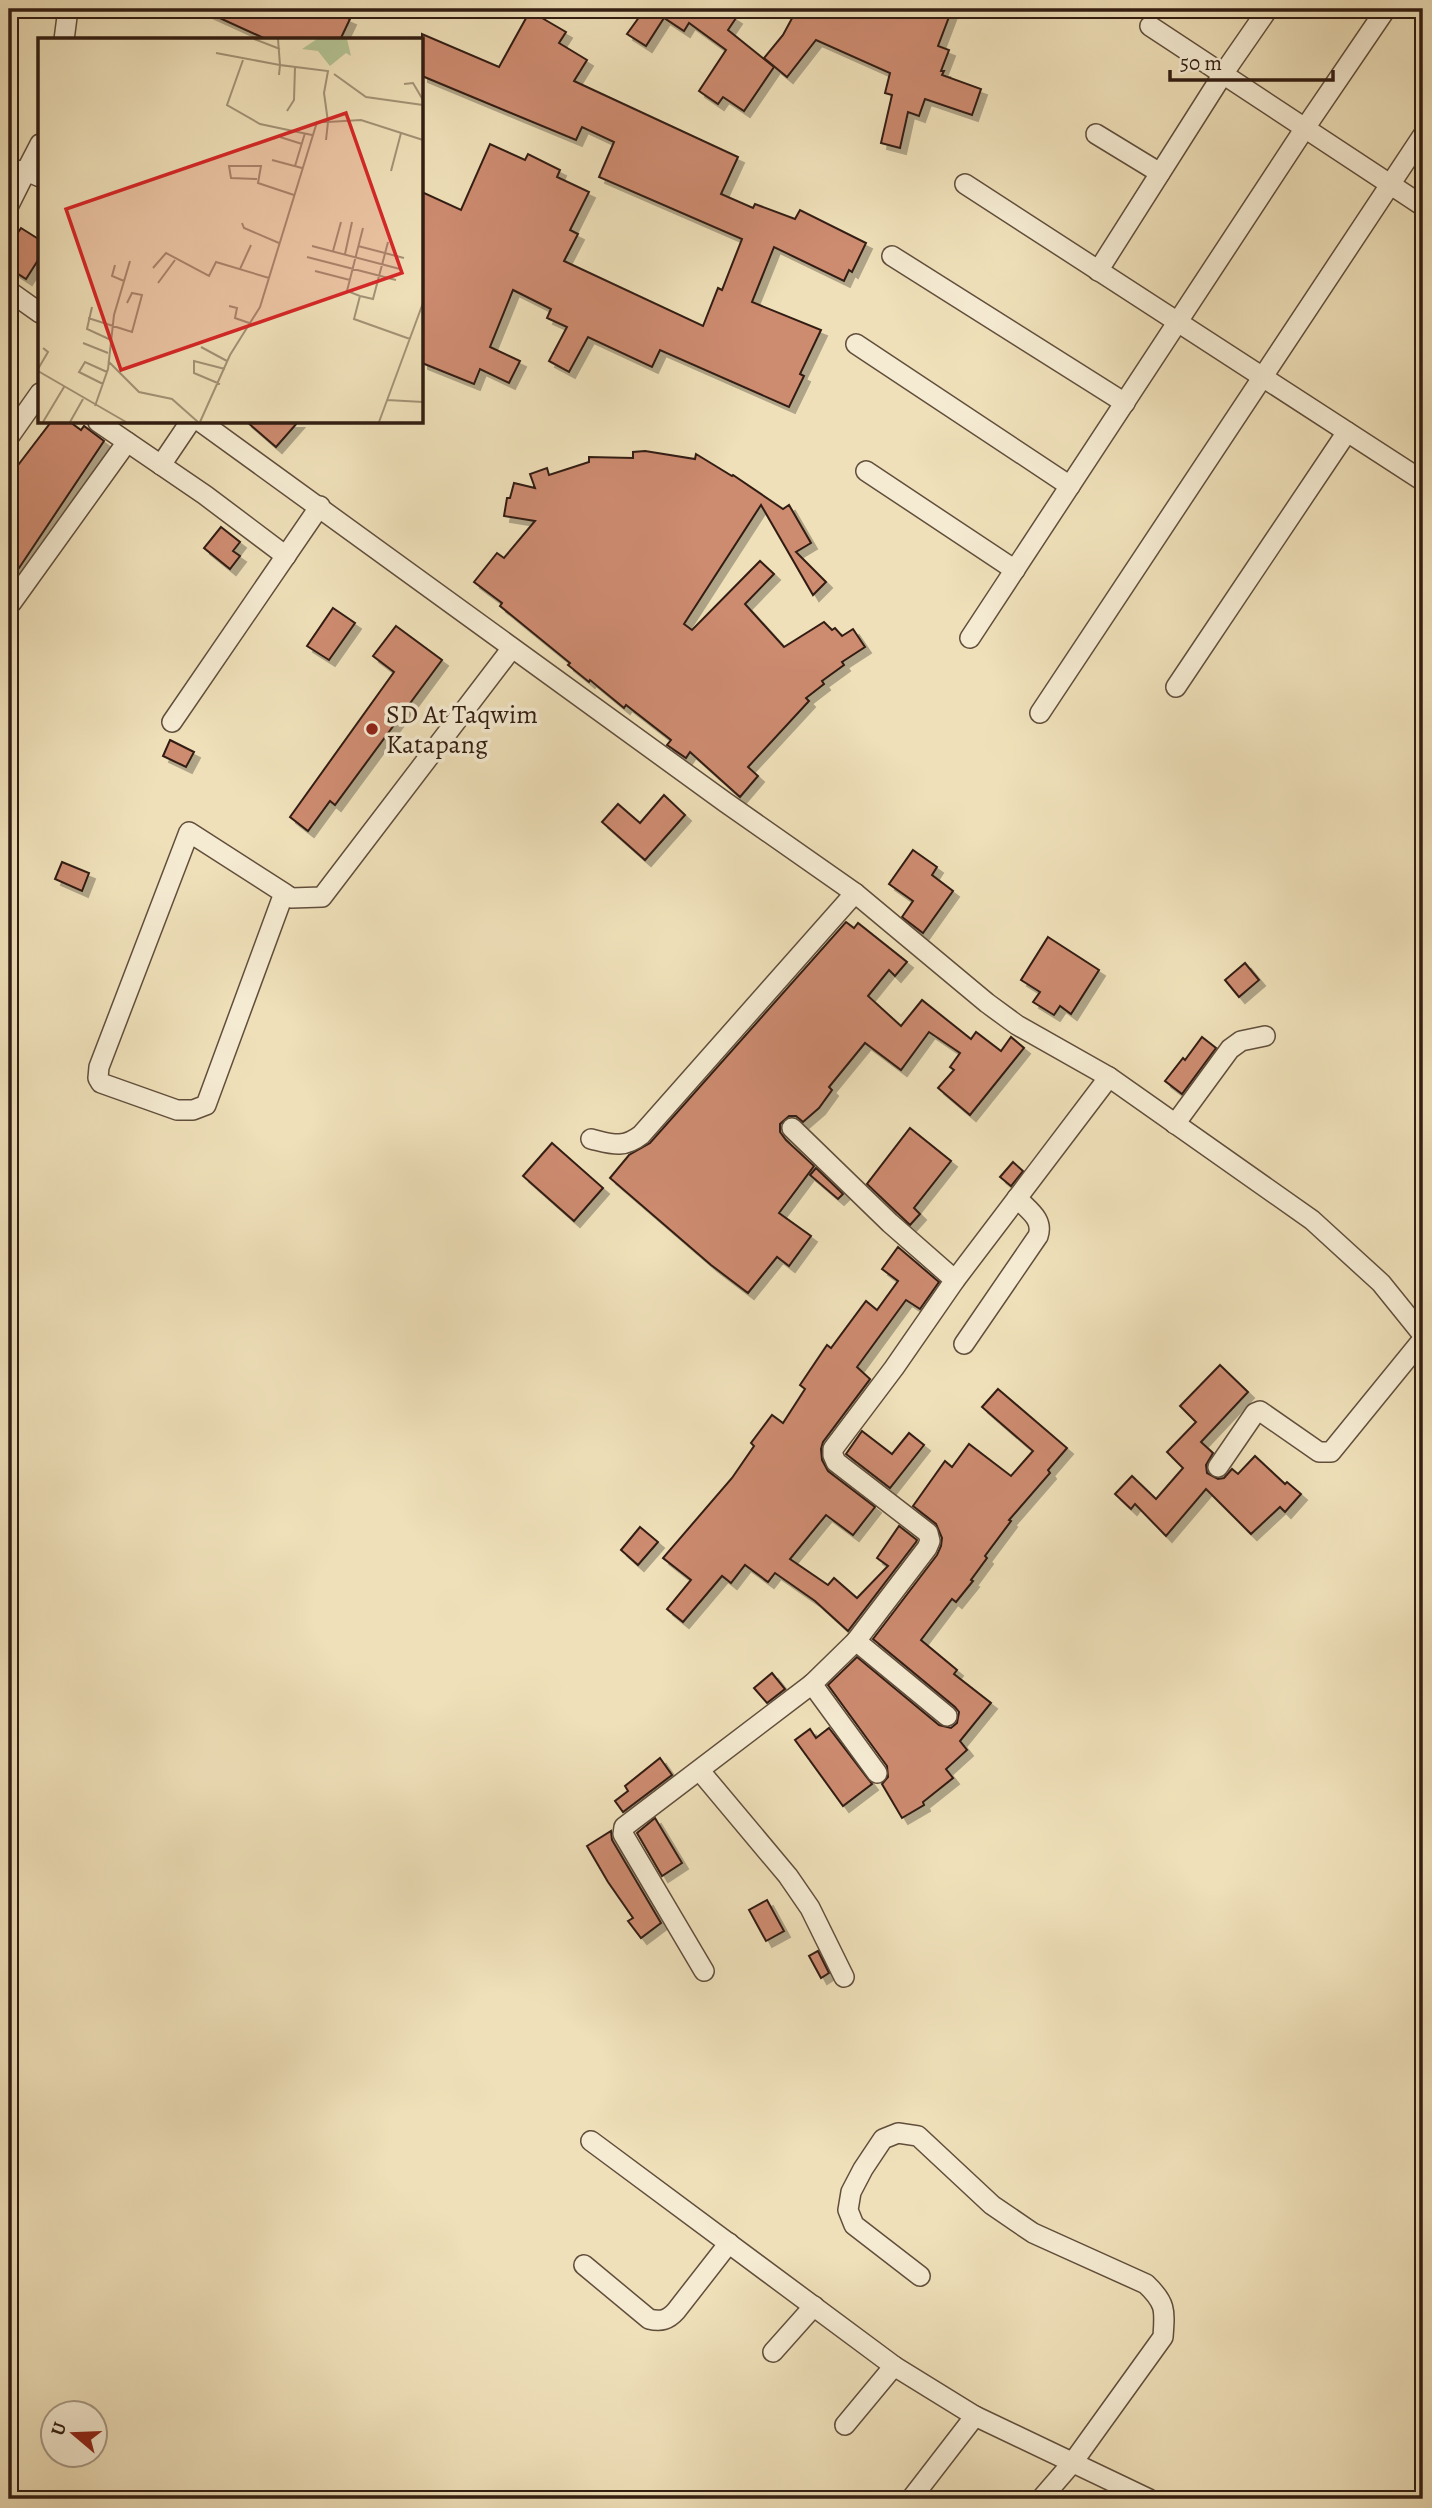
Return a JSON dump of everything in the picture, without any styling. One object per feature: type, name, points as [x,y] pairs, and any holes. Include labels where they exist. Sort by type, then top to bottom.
[{"type":"street","points":[[64,38],[68,9]]},
{"type":"street","points":[[1098,271],[1223,74],[1268,9]]},
{"type":"street","points":[[970,638],[1386,9]]},
{"type":"street","points":[[1150,26],[1423,206]]},
{"type":"street","points":[[1096,134],[1160,173]]},
{"type":"street","points":[[1040,713],[1423,135]]},
{"type":"street","points":[[9,205],[38,148]]},
{"type":"street","points":[[965,184],[1423,481]]},
{"type":"street","points":[[892,256],[1125,403]]},
{"type":"street","points":[[9,291],[38,312]]},
{"type":"street","points":[[856,344],[1070,486]]},
{"type":"street","points":[[9,437],[38,396]]},
{"type":"street","points":[[101,424],[286,556]]},
{"type":"street","points":[[161,465],[189,424]]},
{"type":"street","points":[[204,424],[855,893],[1017,1025],[1109,1077],[1312,1220],[1381,1283],[1423,1337],[1331,1452],[1319,1452],[1260,1411],[1255,1413],[1218,1467]]},
{"type":"street","points":[[1176,687],[1347,432]]},
{"type":"street","points":[[12,602],[127,442]]},
{"type":"street","points":[[866,471],[1015,570]]},
{"type":"street","points":[[172,722],[320,506]]},
{"type":"street","points":[[284,893],[205,1105],[193,1110],[177,1110],[101,1083],[98,1078],[100,1067],[189,832],[284,893],[291,898],[322,897],[512,648]]},
{"type":"street","points":[[592,1139],[618,1145],[632,1143],[641,1135],[855,893]]},
{"type":"street","points":[[1175,1124],[1230,1049],[1241,1041],[1265,1036]]},
{"type":"street","points":[[704,1970],[623,1831],[624,1827],[812,1684],[856,1642],[930,1541],[928,1534],[836,1462],[834,1448],[955,1280],[1109,1077]]},
{"type":"street","points":[[792,1128],[890,1223],[955,1280]]},
{"type":"street","points":[[964,1343],[1038,1236],[1038,1220],[1017,1198]]},
{"type":"street","points":[[856,1642],[947,1716]]},
{"type":"street","points":[[812,1684],[877,1773]]},
{"type":"street","points":[[700,1771],[788,1876],[810,1908],[844,1977]]},
{"type":"street","points":[[920,2276],[855,2225],[848,2210],[851,2192],[863,2169],[883,2139],[898,2133],[918,2136],[992,2206],[1034,2233],[1146,2284],[1161,2297],[1163,2337],[1073,2462],[1041,2499]]},
{"type":"street","points":[[591,2141],[894,2366],[975,2416],[1149,2499]]},
{"type":"street","points":[[584,2265],[649,2319],[663,2320],[670,2318],[676,2311],[729,2243]]},
{"type":"street","points":[[773,2352],[814,2306]]},
{"type":"street","points":[[845,2425],[894,2366]]},
{"type":"street","points":[[911,2499],[975,2416]]},
{"type":"building","points":[[200,9],[327,9],[350,19],[341,38],[264,38]]},
{"type":"building","points":[[645,9],[722,9],[736,18],[728,30],[774,67],[744,111],[723,97],[718,104],[699,91],[726,50],[689,23],[684,31],[664,18],[646,46],[627,34]]},
{"type":"building","points":[[797,9],[842,9],[862,18],[867,9],[952,9],[938,46],[949,50],[941,71],[944,71],[942,75],[981,89],[972,115],[925,99],[919,116],[908,112],[900,148],[881,143],[892,95],[885,93],[890,73],[816,40],[787,77],[764,58],[783,35]]},
{"type":"building","points":[[530,11],[566,32],[559,43],[587,60],[574,81],[738,157],[721,194],[753,208],[755,204],[795,219],[800,210],[866,243],[852,272],[849,270],[844,281],[774,247],[752,302],[821,330],[800,374],[804,376],[789,407],[660,350],[652,367],[588,337],[569,372],[549,361],[567,327],[547,318],[551,309],[513,290],[490,347],[520,361],[509,383],[480,369],[474,384],[424,364],[424,193],[461,210],[490,144],[525,160],[528,154],[560,170],[557,177],[589,192],[570,230],[578,234],[564,261],[703,326],[718,288],[722,290],[742,239],[599,177],[614,142],[582,127],[576,140],[424,77],[422,34],[499,67]]},
{"type":"building","points":[[21,228],[38,239],[38,260],[26,279],[9,268],[9,246]]},
{"type":"building","points":[[49,424],[73,424],[81,430],[84,426],[104,441],[9,583],[9,477]]},
{"type":"building","points":[[249,424],[296,424],[276,447]]},
{"type":"building","points":[[645,451],[695,459],[696,454],[783,509],[789,505],[811,543],[796,552],[826,582],[813,595],[761,505],[684,624],[692,630],[760,561],[774,574],[745,604],[784,647],[824,622],[842,636],[853,629],[865,647],[842,662],[844,665],[822,681],[824,684],[806,698],[809,701],[748,767],[758,776],[740,797],[690,752],[686,758],[667,745],[671,740],[626,705],[624,708],[590,680],[589,682],[568,665],[570,663],[500,606],[502,603],[474,582],[497,553],[504,558],[535,521],[504,516],[507,498],[510,498],[514,483],[535,488],[530,474],[547,468],[549,475],[589,462],[589,457],[633,458],[633,452]]},
{"type":"building","points":[[221,527],[240,542],[233,551],[240,556],[230,569],[204,548]]},
{"type":"building","points":[[333,608],[355,623],[329,660],[307,646]]},
{"type":"building","name":"SD At Taqwim Katapang","points":[[396,626],[442,660],[335,805],[330,801],[308,831],[290,817],[394,672],[373,656]]},
{"type":"building","points":[[170,740],[194,752],[186,767],[163,756]]},
{"type":"building","points":[[664,795],[685,815],[645,860],[602,822],[618,804],[640,823]]},
{"type":"building","points":[[913,850],[937,867],[932,875],[953,891],[923,933],[902,917],[913,901],[889,884]]},
{"type":"building","points":[[62,862],[89,873],[82,891],[55,879]]},
{"type":"building","points":[[846,922],[854,928],[858,923],[907,962],[895,976],[889,970],[868,996],[901,1026],[922,1000],[971,1039],[976,1032],[1001,1051],[1011,1037],[1024,1048],[970,1115],[938,1088],[954,1070],[950,1067],[960,1053],[929,1032],[901,1070],[865,1043],[829,1087],[832,1090],[819,1108],[803,1122],[796,1116],[789,1116],[780,1124],[780,1132],[786,1140],[814,1166],[779,1213],[811,1236],[789,1266],[777,1257],[748,1293],[711,1265],[610,1178],[629,1155],[650,1143]]},
{"type":"building","points":[[1048,937],[1099,970],[1071,1014],[1060,1006],[1054,1015],[1033,1002],[1040,992],[1021,980]]},
{"type":"building","points":[[1245,963],[1259,980],[1239,997],[1225,980]]},
{"type":"building","points":[[1202,1037],[1216,1048],[1182,1094],[1165,1081]]},
{"type":"building","points":[[910,1128],[951,1161],[914,1208],[920,1214],[910,1225],[867,1184]]},
{"type":"building","points":[[552,1143],[603,1188],[574,1221],[523,1176]]},
{"type":"building","points":[[1013,1162],[1023,1171],[1011,1186],[1000,1177]]},
{"type":"building","points":[[816,1168],[843,1194],[838,1199],[810,1175]]},
{"type":"building","points":[[898,1247],[939,1282],[920,1309],[906,1300],[857,1367],[870,1379],[823,1442],[821,1449],[822,1460],[828,1471],[875,1507],[853,1535],[826,1515],[790,1559],[828,1585],[834,1578],[857,1598],[888,1566],[877,1558],[899,1526],[917,1540],[916,1542],[848,1631],[815,1601],[775,1573],[768,1582],[745,1565],[731,1583],[722,1576],[683,1622],[667,1609],[691,1580],[663,1558],[732,1478],[754,1446],[751,1443],[772,1415],[783,1423],[805,1389],[800,1385],[827,1345],[831,1348],[866,1301],[877,1310],[898,1281],[882,1269]]},
{"type":"building","points":[[1220,1365],[1248,1392],[1201,1442],[1213,1453],[1206,1465],[1207,1473],[1218,1479],[1224,1478],[1232,1469],[1238,1474],[1255,1456],[1285,1484],[1287,1482],[1301,1494],[1285,1512],[1280,1507],[1251,1534],[1206,1489],[1166,1536],[1135,1504],[1131,1509],[1115,1494],[1132,1476],[1156,1499],[1183,1468],[1167,1452],[1196,1422],[1180,1406]]},
{"type":"building","points":[[998,1389],[1067,1448],[1048,1470],[1050,1473],[1009,1520],[1011,1521],[985,1556],[987,1558],[971,1580],[973,1581],[956,1602],[952,1599],[921,1640],[957,1670],[954,1674],[991,1703],[960,1741],[967,1750],[946,1769],[953,1778],[923,1802],[924,1805],[902,1818],[882,1784],[888,1777],[887,1766],[828,1685],[857,1657],[939,1725],[951,1728],[957,1723],[959,1712],[955,1707],[873,1639],[941,1546],[942,1538],[936,1524],[913,1506],[945,1461],[952,1467],[969,1444],[1011,1476],[1033,1451],[982,1407]]},
{"type":"building","points":[[862,1431],[892,1454],[909,1433],[924,1445],[890,1488],[846,1454]]},
{"type":"building","points":[[640,1527],[658,1542],[638,1565],[621,1550]]},
{"type":"building","points":[[772,1673],[785,1689],[767,1703],[754,1688]]},
{"type":"building","points":[[829,1728],[872,1784],[843,1806],[795,1740],[810,1729],[816,1738]]},
{"type":"building","points":[[660,1758],[672,1775],[623,1812],[615,1801],[628,1791],[625,1786]]},
{"type":"building","points":[[655,1818],[682,1863],[662,1876],[637,1833]]},
{"type":"building","points":[[611,1831],[612,1840],[661,1923],[641,1938],[628,1921],[633,1918],[587,1846]]},
{"type":"building","points":[[767,1900],[784,1931],[766,1941],[749,1910]]},
{"type":"building","points":[[818,1951],[829,1973],[821,1978],[809,1956]]},
{"type":"place","name":"SD At Taqwim Katapang","points":[[372,729]]}]
